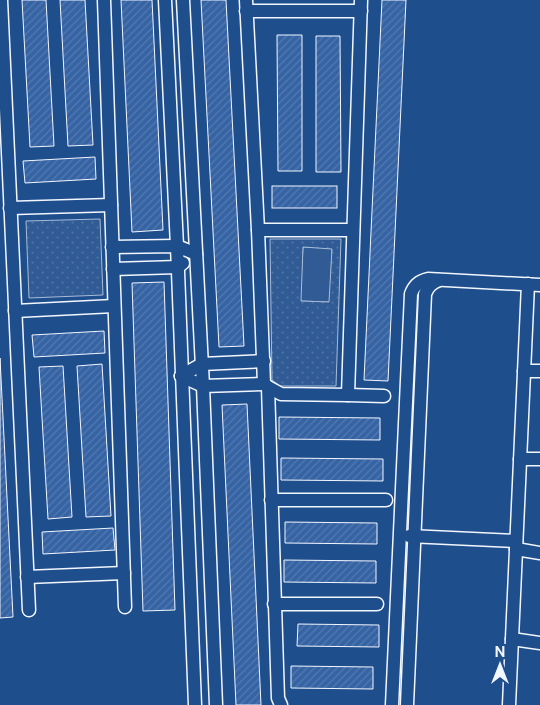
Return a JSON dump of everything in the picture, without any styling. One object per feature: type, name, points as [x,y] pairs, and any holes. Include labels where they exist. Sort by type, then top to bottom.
[{"type":"street","points":[[1,0],[29,610]]},
{"type":"street","points":[[104,0],[125,607]]},
{"type":"street","points":[[165,0],[178,266],[195,705]]},
{"type":"street","points":[[183,0],[202,364],[216,705]]},
{"type":"street","points":[[281,705],[278,698],[266,386],[246,5],[361,6],[348,395]]},
{"type":"street","points":[[10,208],[111,205]]},
{"type":"street","points":[[258,230],[353,230]]},
{"type":"street","points":[[112,247],[177,246],[196,254]]},
{"type":"street","points":[[113,269],[178,266],[196,254]]},
{"type":"street","points":[[392,705],[411,294],[412,288],[422,280],[534,284],[524,370],[509,705]]},
{"type":"street","points":[[407,705],[425,294],[427,288],[440,280]]},
{"type":"street","points":[[15,311],[114,306]]},
{"type":"street","points":[[181,376],[202,364],[264,361]]},
{"type":"street","points":[[524,370],[540,371]]},
{"type":"street","points":[[181,376],[203,386],[266,386],[280,394],[384,396]]},
{"type":"street","points":[[520,458],[540,460]]},
{"type":"street","points":[[271,500],[386,500]]},
{"type":"street","points":[[401,536],[516,545],[540,553]]},
{"type":"street","points":[[27,577],[124,573]]},
{"type":"street","points":[[274,604],[377,604]]},
{"type":"street","points":[[512,639],[540,643]]},
{"type":"shaded area","points":[[100,219],[103,295],[29,298],[26,221]]},
{"type":"shaded area","points":[[270,239],[341,239],[336,386],[280,386],[272,380]],"holes":[[[303,247],[332,249],[329,302],[301,301]]]},
{"type":"shaded area","points":[[303,247],[332,248],[330,302],[300,301]]},
{"type":"building","points":[[22,0],[46,0],[54,146],[30,147]]},
{"type":"building","points":[[60,0],[85,0],[93,145],[68,146]]},
{"type":"building","points":[[121,0],[152,0],[163,230],[132,232]]},
{"type":"building","points":[[201,0],[226,0],[244,346],[219,347]]},
{"type":"building","points":[[382,0],[406,0],[388,381],[364,380]]},
{"type":"building","points":[[277,35],[302,35],[302,171],[278,171]]},
{"type":"building","points":[[316,36],[340,36],[341,172],[316,172]]},
{"type":"building","points":[[95,157],[96,179],[25,183],[23,161]]},
{"type":"building","points":[[272,186],[337,186],[337,208],[272,208]]},
{"type":"building","points":[[164,282],[175,610],[143,611],[132,283]]},
{"type":"building","points":[[104,331],[105,353],[34,357],[32,335]]},
{"type":"building","points":[[0,358],[13,617],[0,618]]},
{"type":"building","points":[[102,364],[111,516],[86,517],[77,366]]},
{"type":"building","points":[[63,366],[72,517],[48,519],[39,367]]},
{"type":"building","points":[[247,404],[261,705],[236,705],[222,405]]},
{"type":"building","points":[[279,417],[380,418],[380,440],[279,439]]},
{"type":"building","points":[[281,458],[383,459],[383,481],[281,480]]},
{"type":"building","points":[[285,522],[377,523],[377,544],[285,543]]},
{"type":"building","points":[[113,528],[115,550],[43,554],[42,532]]},
{"type":"building","points":[[284,560],[376,561],[376,583],[284,582]]},
{"type":"building","points":[[298,624],[379,625],[379,647],[297,646]]},
{"type":"building","points":[[291,666],[373,667],[373,689],[291,688]]}]
